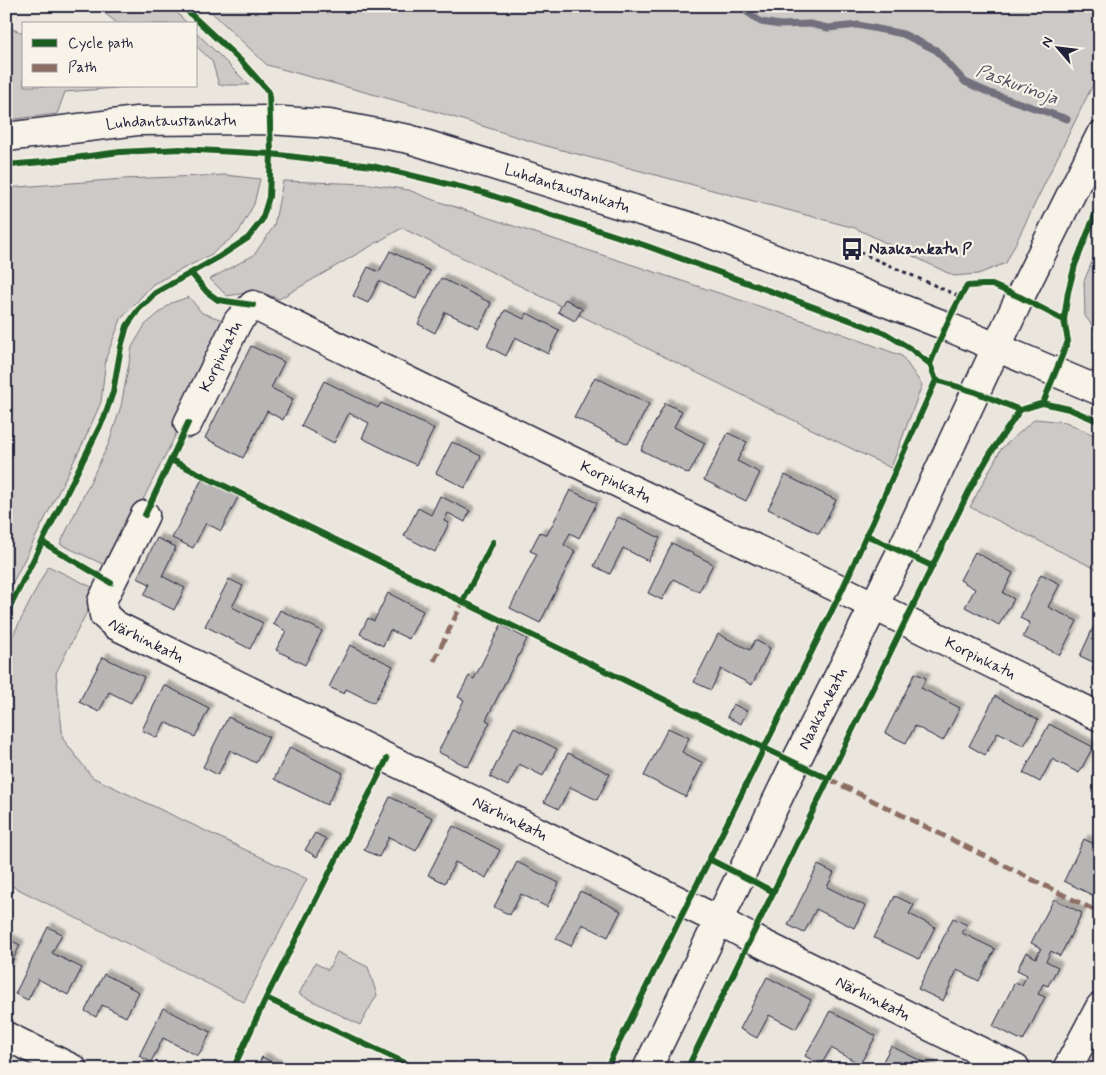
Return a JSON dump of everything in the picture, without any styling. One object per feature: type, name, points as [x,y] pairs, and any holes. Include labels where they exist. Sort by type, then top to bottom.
[{"type":"street","name":"Luhdantaustankatu","points":[[6,137],[137,121],[269,120],[329,124],[409,139],[701,230],[946,326],[1100,391]]},
{"type":"street","name":"Naakankatu","points":[[647,1069],[795,763],[901,552],[1020,297],[1100,136]]},
{"type":"street","name":"Korpinkatu","points":[[188,423],[238,321],[253,305],[1100,717]]},
{"type":"street","name":"Närhinkatu","points":[[145,515],[102,601],[104,614],[114,625],[718,920],[1016,1069]]},
{"type":"street","points":[[1066,1069],[1100,1007]]},
{"type":"street","points":[[6,1036],[73,1069]]},
{"type":"path","points":[[852,249],[962,294],[946,326]]},
{"type":"shaded area","points":[[96,6],[170,6],[186,22],[116,22]]},
{"type":"shaded area","points":[[205,6],[1100,6],[1100,70],[1006,263],[978,274],[954,276],[855,228],[543,145],[437,112],[267,65]]},
{"type":"shaded area","points":[[6,27],[22,32],[22,88],[116,88],[65,92],[57,114],[6,120]]},
{"type":"shaded area","points":[[198,34],[249,85],[219,85],[212,61],[198,48]]},
{"type":"shaded area","points":[[225,175],[260,179],[254,204],[238,233],[210,255],[153,284],[121,319],[106,358],[101,402],[84,441],[6,596],[6,188],[123,179]]},
{"type":"shaded area","points":[[283,181],[370,184],[409,190],[431,199],[832,330],[902,356],[922,385],[891,468],[402,228],[279,299],[258,291],[227,296],[210,279],[254,255],[274,226]]},
{"type":"shaded area","points":[[1100,243],[1100,336],[1085,316],[1084,281]]},
{"type":"shaded area","points":[[189,297],[202,313],[232,323],[109,567],[60,544],[109,443],[121,406],[132,347],[145,325],[171,303]]},
{"type":"shaded area","points":[[1035,419],[1066,422],[1100,438],[1100,571],[970,507],[1001,449]]},
{"type":"shaded area","points":[[48,566],[98,590],[56,673],[63,739],[92,777],[307,879],[244,1002],[6,883],[6,649]]},
{"type":"shaded area","points":[[337,952],[368,967],[377,995],[360,1025],[299,994],[315,963],[328,970]]},
{"type":"building","points":[[390,251],[430,271],[416,299],[379,281],[368,303],[353,296],[368,267],[379,272]]},
{"type":"building","points":[[441,278],[491,303],[479,328],[445,312],[435,333],[418,324]]},
{"type":"building","points":[[565,299],[582,309],[575,321],[558,312]]},
{"type":"building","points":[[505,310],[524,319],[527,313],[559,330],[548,354],[515,337],[506,356],[487,346]]},
{"type":"building","points":[[251,346],[284,362],[271,388],[293,399],[283,420],[267,411],[243,458],[205,438]]},
{"type":"building","points":[[595,377],[649,404],[628,444],[574,417]]},
{"type":"building","points":[[324,381],[378,408],[381,403],[434,429],[416,465],[362,438],[369,423],[349,413],[334,443],[301,426]]},
{"type":"building","points":[[665,403],[682,411],[674,427],[705,443],[689,474],[641,450]]},
{"type":"building","points":[[728,433],[747,442],[737,461],[760,473],[746,501],[704,480]]},
{"type":"building","points":[[452,442],[481,456],[465,488],[436,473]]},
{"type":"building","points":[[785,475],[836,500],[819,534],[768,509]]},
{"type":"building","points":[[202,479],[238,497],[221,531],[206,523],[193,548],[172,538]]},
{"type":"building","points":[[570,490],[597,503],[579,538],[570,533],[564,545],[575,551],[540,623],[510,608],[537,554],[530,551],[540,532],[547,535]]},
{"type":"building","points":[[440,496],[470,511],[465,522],[448,513],[444,521],[449,523],[435,552],[404,536],[418,508],[431,515]]},
{"type":"building","points":[[618,517],[660,538],[648,561],[623,548],[610,574],[594,566]]},
{"type":"building","points":[[157,538],[176,547],[162,576],[185,588],[174,610],[144,595],[150,584],[137,578]]},
{"type":"building","points":[[672,543],[713,564],[699,592],[673,579],[662,600],[648,593]]},
{"type":"building","points":[[975,552],[1013,573],[1003,593],[1014,599],[999,625],[965,607],[975,589],[960,580]]},
{"type":"building","points":[[1041,574],[1060,584],[1048,607],[1077,621],[1060,655],[1023,637],[1030,623],[1020,618]]},
{"type":"building","points":[[229,579],[243,586],[232,607],[263,623],[250,649],[205,626]]},
{"type":"building","points":[[388,593],[423,611],[409,639],[390,630],[383,646],[360,634],[368,618],[374,621]]},
{"type":"building","points":[[280,610],[322,631],[305,665],[276,650],[286,631],[273,624]]},
{"type":"building","points":[[1098,617],[1100,618],[1100,673],[1092,670],[1095,663],[1080,656]]},
{"type":"building","points":[[501,625],[527,639],[486,720],[490,722],[468,767],[438,752],[464,700],[458,697],[469,676],[474,679]]},
{"type":"building","points":[[718,634],[750,650],[755,640],[770,648],[752,685],[721,669],[711,690],[694,682]]},
{"type":"building","points":[[350,645],[393,666],[374,703],[346,689],[344,694],[329,687]]},
{"type":"building","points":[[103,657],[144,677],[131,703],[109,692],[99,712],[79,702]]},
{"type":"building","points":[[915,673],[926,678],[921,688],[960,708],[943,741],[915,726],[906,743],[885,733]]},
{"type":"building","points":[[164,685],[209,708],[195,737],[165,722],[157,738],[142,730]]},
{"type":"building","points":[[995,696],[1038,720],[1024,746],[998,732],[985,755],[969,746]]},
{"type":"building","points":[[733,704],[747,711],[741,724],[727,717]]},
{"type":"building","points":[[228,717],[269,737],[256,763],[230,750],[218,775],[203,767]]},
{"type":"building","points":[[1049,724],[1093,747],[1079,773],[1052,759],[1040,782],[1023,773]]},
{"type":"building","points":[[514,727],[557,749],[543,776],[519,764],[508,786],[490,777]]},
{"type":"building","points":[[668,728],[689,738],[682,752],[703,763],[686,797],[644,776]]},
{"type":"building","points":[[290,747],[343,773],[327,805],[274,779]]},
{"type":"building","points":[[568,753],[610,774],[597,800],[570,787],[559,809],[544,802]]},
{"type":"building","points":[[390,797],[433,818],[416,851],[389,837],[379,857],[364,850]]},
{"type":"building","points":[[453,826],[500,850],[486,878],[455,862],[445,883],[428,875]]},
{"type":"building","points":[[315,833],[326,839],[317,857],[305,850]]},
{"type":"building","points":[[1100,837],[1100,881],[1092,895],[1064,881],[1084,839],[1096,845]]},
{"type":"building","points":[[517,862],[559,883],[547,907],[521,894],[510,915],[494,907]]},
{"type":"building","points":[[818,865],[834,873],[827,887],[865,906],[854,928],[816,909],[804,933],[788,925]]},
{"type":"building","points":[[580,891],[621,911],[608,937],[582,924],[571,946],[556,939]]},
{"type":"building","points":[[895,896],[914,905],[909,914],[935,927],[919,959],[874,938]]},
{"type":"building","points":[[1054,899],[1082,913],[1060,956],[1051,951],[1046,961],[1058,967],[1048,986],[1043,984],[1038,994],[1045,997],[1023,1041],[993,1026],[1015,982],[1022,985],[1027,975],[1017,970],[1026,952],[1036,958],[1041,948],[1031,943]]},
{"type":"building","points":[[953,918],[967,925],[962,933],[995,949],[979,981],[957,970],[943,1001],[918,989]]},
{"type":"building","points":[[48,927],[62,934],[52,953],[82,968],[68,995],[38,979],[28,1000],[15,994]]},
{"type":"building","points":[[6,938],[20,945],[8,970],[6,969]]},
{"type":"building","points":[[104,974],[139,992],[126,1017],[102,1005],[96,1017],[85,1011]]},
{"type":"building","points":[[767,977],[811,1000],[796,1029],[769,1015],[757,1038],[740,1029]]},
{"type":"building","points":[[163,1008],[211,1032],[198,1056],[163,1038],[151,1062],[139,1056]]},
{"type":"building","points":[[830,1011],[876,1036],[860,1064],[831,1048],[821,1065],[805,1056]]},
{"type":"building","points":[[891,1046],[933,1067],[932,1069],[879,1069]]},
{"type":"building","points":[[262,1057],[285,1069],[256,1069]]},
{"type":"waterway","name":"Paskurinoja","points":[[742,6],[761,22],[780,25],[810,24],[828,28],[858,25],[903,34],[936,50],[965,82],[990,93],[1067,119]]},
{"type":"marked path","points":[[434,661],[463,601]]},
{"type":"marked path","points":[[829,779],[1100,913]]},
{"type":"cycle path","points":[[6,615],[104,418],[113,392],[121,347],[127,326],[138,310],[155,293],[219,257],[248,238],[262,220],[269,197],[271,154],[269,92],[243,63],[182,6]]},
{"type":"cycle path","points":[[6,165],[120,152],[180,149],[271,154],[372,166],[481,192],[644,245],[885,333],[911,349],[930,364],[936,380],[975,392],[1020,410],[1043,403],[1069,409],[1100,422]]},
{"type":"cycle path","points":[[1043,403],[1068,341],[1064,320],[1068,292],[1075,265],[1100,202]]},
{"type":"cycle path","points":[[191,273],[207,292],[218,300],[253,305]]},
{"type":"cycle path","points":[[930,364],[952,314],[967,286],[992,285],[1064,320]]},
{"type":"cycle path","points":[[606,1069],[842,590],[936,380]]},
{"type":"cycle path","points":[[687,1069],[970,489],[990,454],[1020,410]]},
{"type":"cycle path","points":[[145,515],[188,423]]},
{"type":"cycle path","points":[[171,460],[829,779]]},
{"type":"cycle path","points":[[866,535],[932,566]]},
{"type":"cycle path","points":[[42,542],[111,583]]},
{"type":"cycle path","points":[[463,601],[493,542]]},
{"type":"cycle path","points":[[233,1069],[266,998],[387,759]]},
{"type":"cycle path","points":[[709,859],[774,892]]},
{"type":"cycle path","points":[[266,998],[418,1069]]},
{"type":"place","name":"Naakankatu P","points":[[852,249]]}]
